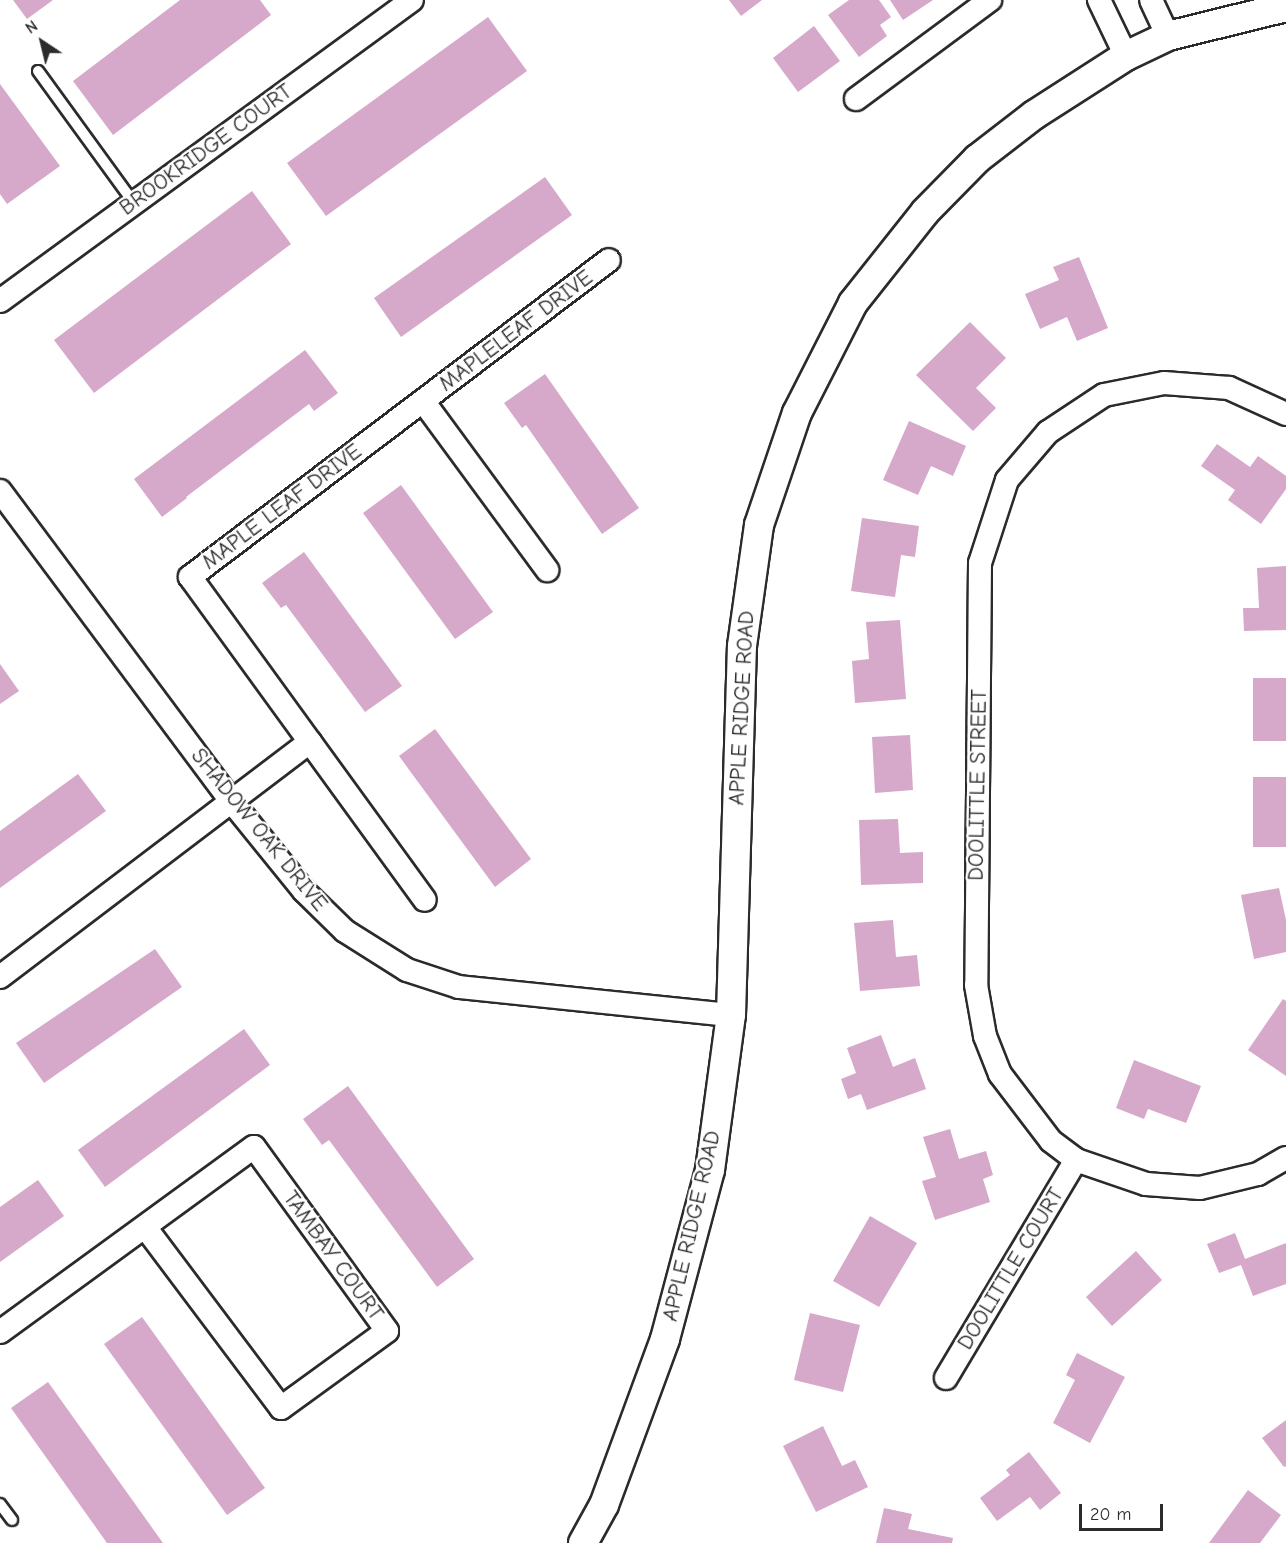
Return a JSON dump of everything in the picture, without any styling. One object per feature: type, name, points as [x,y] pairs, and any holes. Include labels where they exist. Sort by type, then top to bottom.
[{"type":"street","name":"BROOKRIDGE COURT","points":[[0,301],[411,0]]},
{"type":"street","points":[[856,99],[990,0]]},
{"type":"street","points":[[1099,0],[1126,56]]},
{"type":"street","points":[[1151,0],[1168,36]]},
{"type":"street","name":"APPLE RIDGE ROAD","points":[[583,1543],[604,1505],[665,1339],[710,1170],[731,1015],[742,646],[759,525],[797,413],[853,303],[925,212],[985,153],[1034,115],[1126,56],[1168,36],[1286,7]]},
{"type":"street","name":"MAPLELEAF DRIVE","points":[[423,401],[609,260]]},
{"type":"street","name":"DOOLITTLE STREET","points":[[1286,414],[1229,388],[1164,383],[1104,395],[1048,432],[1007,480],[980,563],[976,986],[984,1036],[1000,1074],[1051,1141],[1076,1160],[1146,1184],[1200,1188],[1258,1174],[1286,1158]]},
{"type":"street","points":[[423,401],[547,570]]},
{"type":"street","name":"MAPLE LEAF DRIVE","points":[[423,401],[190,577],[425,900]]},
{"type":"street","name":"SHADOW OAK DRIVE","points":[[0,490],[232,802],[304,891],[345,931],[407,970],[459,987],[731,1015]]},
{"type":"street","points":[[0,977],[310,742]]},
{"type":"street","name":"TAMBAY COURT","points":[[0,1332],[254,1147],[387,1331],[281,1408],[145,1227]]},
{"type":"street","name":"DOOLITTLE COURT","points":[[946,1378],[1076,1160]]},
{"type":"lane","points":[[38,71],[134,203]]},
{"type":"lane","points":[[0,1504],[12,1520]]},
{"type":"building","points":[[13,0],[53,0],[27,19]]},
{"type":"building","points":[[180,0],[260,0],[271,15],[113,135],[73,81]]},
{"type":"building","points":[[729,0],[762,0],[741,16]]},
{"type":"building","points":[[849,0],[879,0],[891,17],[880,25],[887,36],[859,57],[828,15]]},
{"type":"building","points":[[890,0],[933,0],[903,20]]},
{"type":"building","points":[[488,17],[527,71],[326,216],[287,163]]},
{"type":"building","points":[[814,26],[840,61],[798,92],[773,58]]},
{"type":"building","points":[[0,84],[60,166],[7,204],[0,194]]},
{"type":"building","points":[[545,177],[572,215],[401,337],[374,298]]},
{"type":"building","points":[[252,191],[291,244],[94,393],[54,340]]},
{"type":"building","points":[[1079,257],[1108,328],[1077,341],[1067,317],[1040,329],[1025,294],[1059,280],[1053,267]]},
{"type":"building","points":[[970,322],[1006,358],[976,388],[996,408],[973,431],[916,375]]},
{"type":"building","points":[[305,350],[338,393],[314,411],[309,404],[162,517],[134,479]]},
{"type":"building","points":[[545,374],[639,508],[602,534],[526,425],[522,428],[504,403]]},
{"type":"building","points":[[909,421],[966,446],[953,476],[931,466],[918,495],[883,480]]},
{"type":"building","points":[[1217,444],[1250,467],[1258,456],[1286,476],[1286,489],[1261,524],[1228,500],[1235,490],[1201,466]]},
{"type":"building","points":[[401,485],[493,612],[455,639],[363,513]]},
{"type":"building","points":[[862,518],[919,526],[915,557],[901,555],[895,597],[851,591]]},
{"type":"building","points":[[304,552],[402,686],[365,712],[286,605],[281,608],[262,583]]},
{"type":"building","points":[[1286,566],[1286,630],[1244,631],[1243,608],[1259,608],[1257,568]]},
{"type":"building","points":[[900,620],[906,699],[855,703],[852,661],[869,659],[866,622]]},
{"type":"building","points":[[0,664],[19,691],[0,704]]},
{"type":"building","points":[[1253,678],[1286,678],[1286,741],[1253,741]]},
{"type":"building","points":[[435,729],[531,859],[495,887],[399,756]]},
{"type":"building","points":[[910,735],[913,790],[875,793],[872,737]]},
{"type":"building","points":[[78,774],[106,811],[0,888],[0,831]]},
{"type":"building","points":[[1253,777],[1286,777],[1286,847],[1253,847]]},
{"type":"building","points":[[898,819],[900,853],[923,852],[923,883],[861,885],[859,820]]},
{"type":"building","points":[[1279,888],[1286,920],[1286,952],[1254,959],[1241,895]]},
{"type":"building","points":[[893,920],[896,957],[917,955],[920,986],[860,991],[854,923]]},
{"type":"building","points":[[155,949],[182,987],[44,1083],[16,1043]]},
{"type":"building","points":[[1283,999],[1286,1001],[1286,1076],[1248,1050]]},
{"type":"building","points":[[244,1029],[270,1065],[105,1187],[78,1150]]},
{"type":"building","points":[[881,1035],[893,1067],[915,1058],[926,1089],[867,1110],[861,1094],[848,1099],[841,1079],[856,1073],[847,1048]]},
{"type":"building","points":[[1134,1060],[1201,1086],[1186,1123],[1148,1109],[1144,1119],[1116,1108]]},
{"type":"building","points":[[348,1086],[474,1259],[437,1287],[329,1140],[322,1145],[303,1119]]},
{"type":"building","points":[[950,1129],[959,1159],[986,1151],[993,1175],[983,1179],[990,1202],[935,1220],[922,1181],[936,1177],[923,1137]]},
{"type":"building","points":[[38,1180],[64,1216],[0,1262],[0,1207]]},
{"type":"building","points":[[870,1216],[917,1243],[879,1307],[833,1281]]},
{"type":"building","points":[[1235,1233],[1245,1259],[1286,1243],[1286,1284],[1253,1296],[1241,1265],[1219,1273],[1207,1244]]},
{"type":"building","points":[[1136,1251],[1162,1280],[1112,1326],[1086,1297]]},
{"type":"building","points":[[810,1313],[860,1325],[843,1392],[794,1380]]},
{"type":"building","points":[[142,1317],[265,1488],[227,1515],[104,1344]]},
{"type":"building","points":[[1077,1353],[1125,1377],[1090,1443],[1053,1423],[1075,1380],[1066,1375]]},
{"type":"building","points":[[48,1382],[163,1543],[107,1543],[11,1408]]},
{"type":"building","points":[[1286,1420],[1286,1466],[1284,1467],[1262,1438]]},
{"type":"building","points":[[823,1426],[842,1466],[855,1460],[868,1487],[816,1512],[783,1446]]},
{"type":"building","points":[[1029,1452],[1061,1493],[1040,1510],[1030,1497],[997,1521],[980,1498],[1010,1475],[1006,1470]]},
{"type":"building","points":[[1248,1490],[1281,1515],[1260,1543],[1209,1543]]},
{"type":"building","points":[[884,1508],[912,1514],[908,1529],[953,1538],[952,1543],[876,1543]]}]
